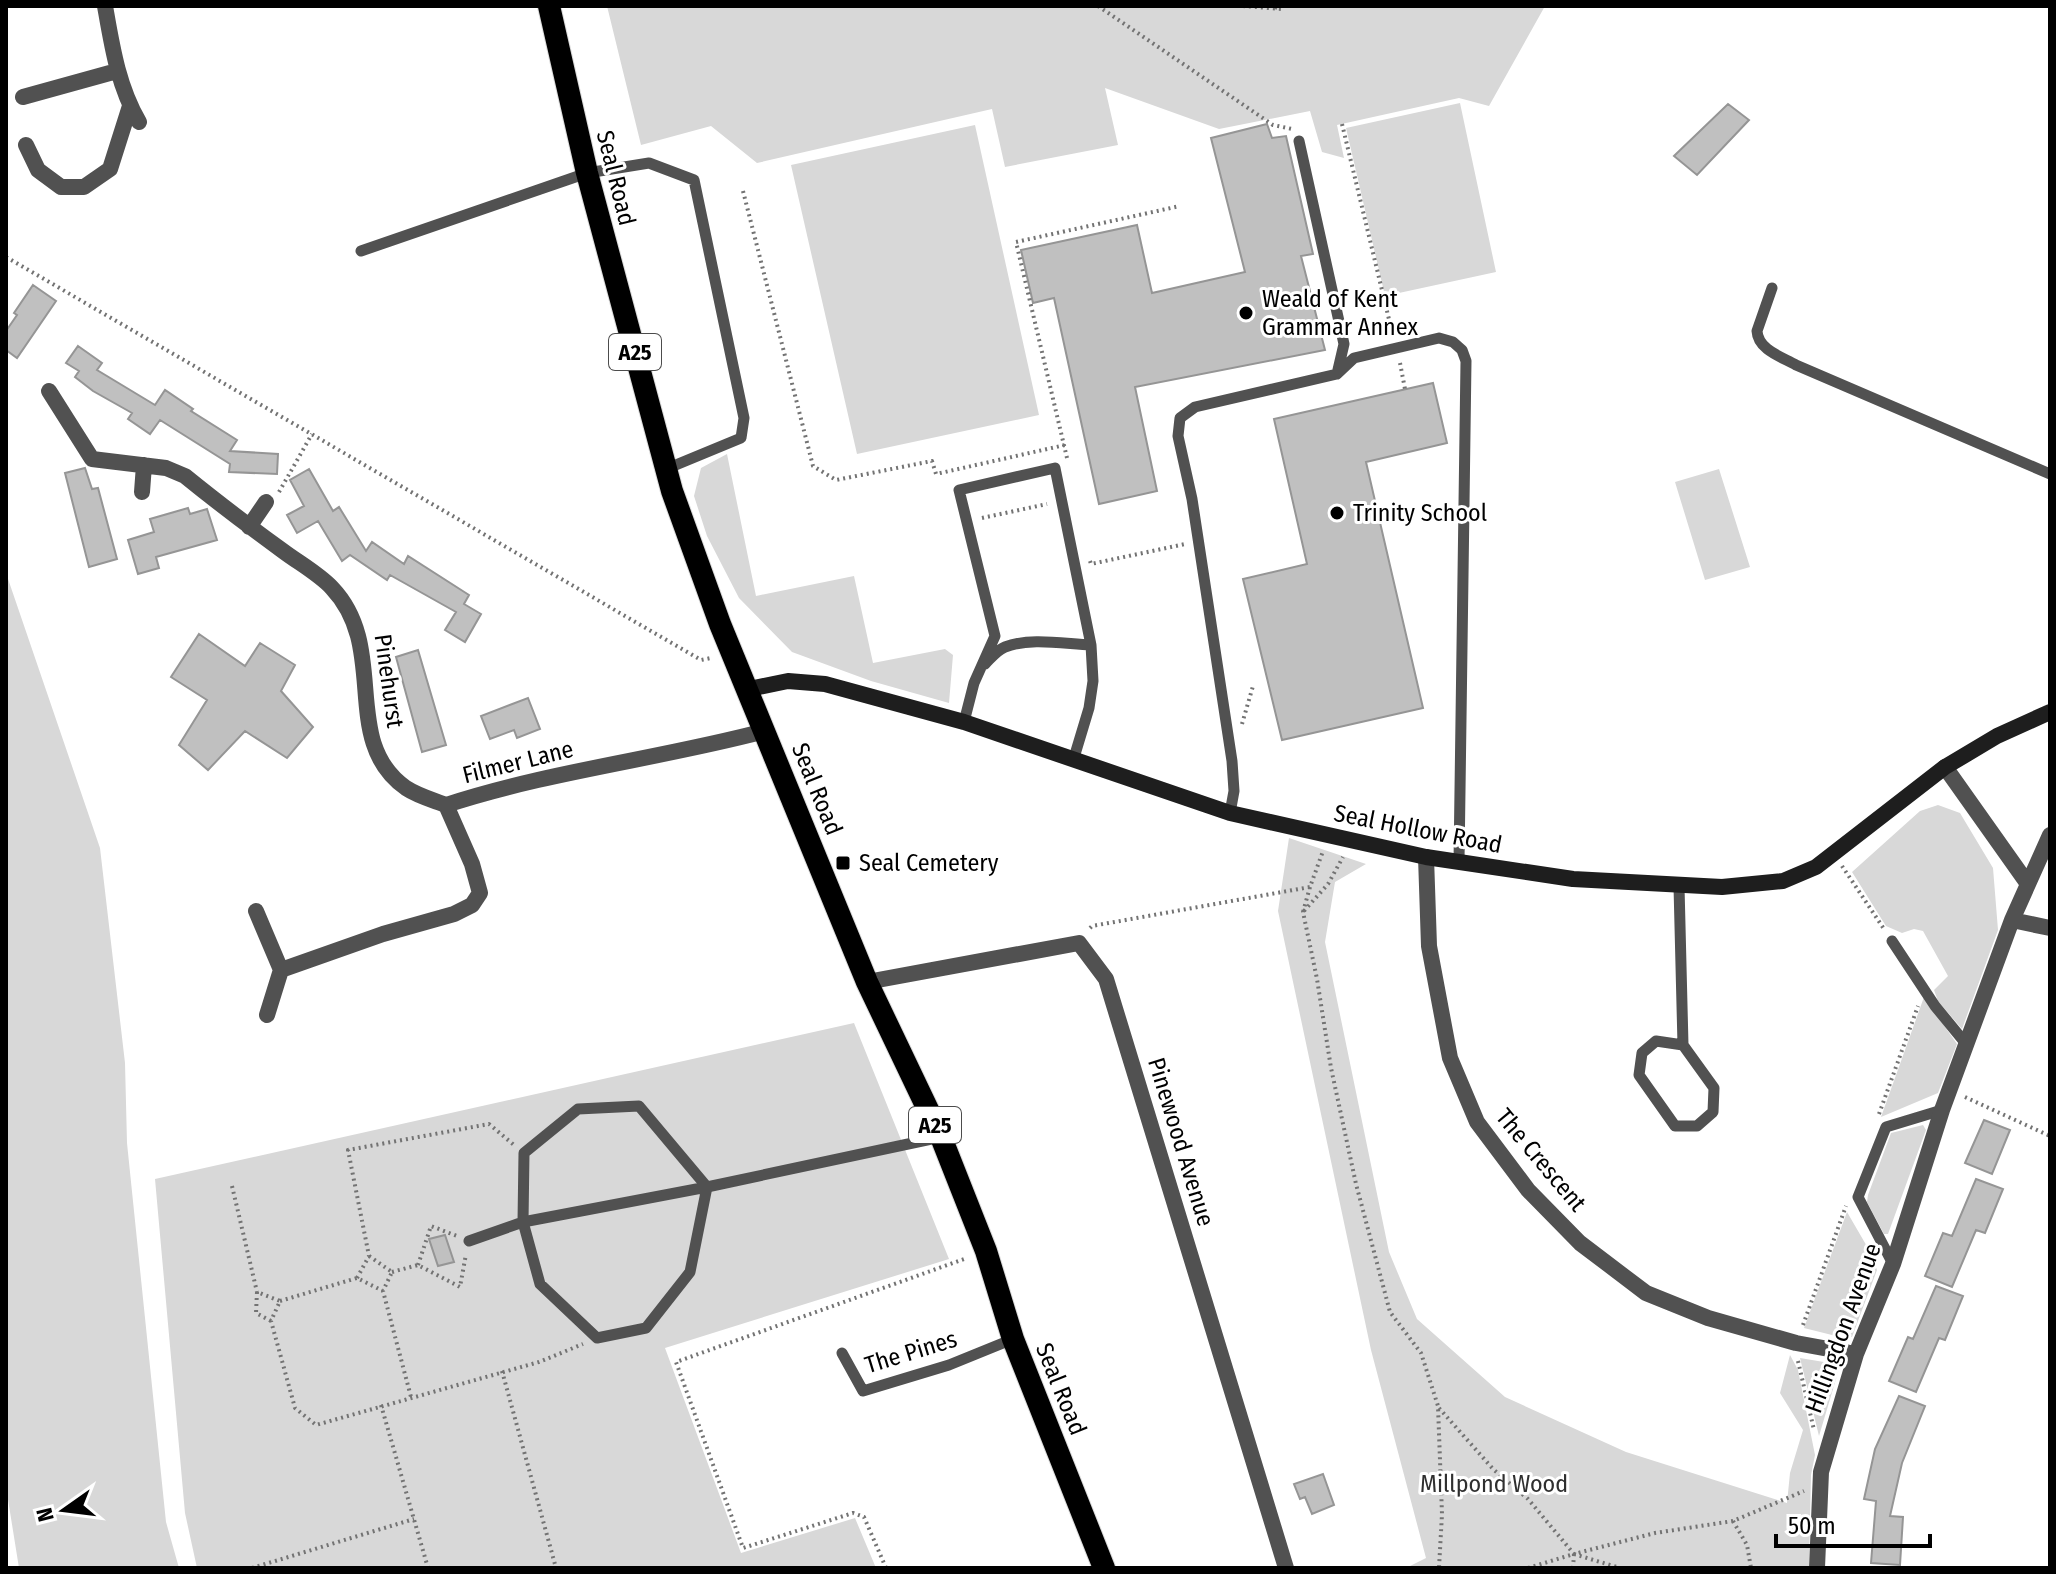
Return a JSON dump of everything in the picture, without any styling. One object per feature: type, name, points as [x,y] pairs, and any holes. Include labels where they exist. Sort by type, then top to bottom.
[{"type":"highway","name":"Seal Road","points":[[549,6],[587,173],[666,469],[720,624],[867,982],[941,1137],[986,1251],[1013,1339],[1104,1568]]},
{"type":"main road","name":"Seal Hollow Road","points":[[749,689],[788,681],[825,684],[964,722],[1230,813],[1329,837],[1426,857],[1573,879],[1679,886],[1741,887],[1783,881],[1816,867],[1945,767],[1997,736],[2050,712]]},
{"type":"street","points":[[105,6],[117,71],[139,122]]},
{"type":"street","points":[[23,97],[117,71]]},
{"type":"street","points":[[26,145],[38,170],[61,187],[84,187],[110,169],[130,106]]},
{"type":"street","name":"Pinehurst","points":[[49,391],[92,459],[166,468],[185,476],[332,588],[356,622],[365,663],[368,721],[380,761],[409,791],[446,805]]},
{"type":"street","points":[[142,492],[144,465]]},
{"type":"street","points":[[249,527],[266,502]]},
{"type":"street","name":"Filmer Lane","points":[[281,970],[383,934],[454,914],[472,905],[480,893],[446,805],[500,787],[708,746],[765,731]]},
{"type":"street","points":[[1945,767],[2028,884]]},
{"type":"street","name":"Hillingdon Avenue","points":[[1817,1568],[1820,1483],[1825,1454],[1856,1354],[1893,1264],[1942,1110],[2012,920],[2050,835]]},
{"type":"street","name":"The Crescent","points":[[1426,857],[1429,946],[1450,1058],[1477,1122],[1528,1190],[1580,1243],[1646,1293],[1708,1318],[1796,1343],[1856,1354]]},
{"type":"street","points":[[256,911],[281,970],[267,1015]]},
{"type":"street","points":[[2012,920],[2050,928]]},
{"type":"street","points":[[867,982],[1079,943]]},
{"type":"street","name":"Pinewood Avenue","points":[[1079,943],[1106,979],[1286,1568]]},
{"type":"lane","points":[[1299,141],[1344,344],[1337,374]]},
{"type":"lane","points":[[361,251],[587,173],[649,163],[694,180],[744,418],[741,438],[666,469]]},
{"type":"lane","points":[[1772,288],[1757,326],[1757,338],[1766,349],[1796,365],[2050,474]]},
{"type":"lane","points":[[1230,813],[1234,791],[1232,761],[1199,541],[1178,436],[1180,418],[1195,407],[1337,374],[1354,358],[1439,338],[1453,342],[1462,350],[1466,361],[1459,862]]},
{"type":"lane","points":[[964,722],[974,683],[995,636],[959,490],[1055,468],[1091,645],[1093,681],[1089,708],[1073,761]]},
{"type":"lane","points":[[982,667],[1007,646],[1038,642],[1091,645]]},
{"type":"lane","points":[[1679,886],[1683,1045],[1714,1088],[1713,1112],[1697,1126],[1675,1126],[1639,1075],[1642,1053],[1656,1041],[1683,1045]]},
{"type":"lane","points":[[1892,941],[1967,1045]]},
{"type":"lane","points":[[639,1106],[707,1187],[690,1272],[646,1328],[597,1338],[540,1284],[523,1222],[524,1153],[578,1109],[639,1106]]},
{"type":"lane","points":[[1893,1264],[1858,1197],[1886,1127],[1942,1110]]},
{"type":"lane","points":[[469,1241],[523,1222],[941,1137]]},
{"type":"lane","name":"The Pines","points":[[842,1353],[863,1391],[949,1365],[1013,1339]]},
{"type":"path","points":[[1098,6],[1273,125],[1294,129],[1299,141]]},
{"type":"path","points":[[1243,6],[1281,9],[1272,6]]},
{"type":"path","points":[[1342,124],[1405,389]]},
{"type":"path","points":[[743,191],[813,466],[836,480],[932,461],[936,474],[1065,445]]},
{"type":"path","points":[[1069,466],[1016,242],[1180,206]]},
{"type":"path","points":[[6,257],[701,660],[733,654]]},
{"type":"path","points":[[266,502],[274,502],[312,434]]},
{"type":"path","points":[[967,521],[1062,501]]},
{"type":"path","points":[[1088,549],[1091,564],[1199,541]]},
{"type":"path","points":[[1329,837],[1303,912],[1356,1184],[1390,1312],[1421,1353],[1438,1406],[1442,1514],[1439,1568]]},
{"type":"path","points":[[1303,912],[1328,884],[1353,841]]},
{"type":"path","points":[[1834,855],[1892,941]]},
{"type":"path","points":[[1079,943],[1092,926],[1310,887]]},
{"type":"path","points":[[1886,1127],[1878,1118],[1924,989]]},
{"type":"path","points":[[1950,1090],[2050,1136]]},
{"type":"path","points":[[357,1278],[369,1256],[348,1150],[489,1124],[524,1153]]},
{"type":"path","points":[[232,1186],[257,1292],[256,1313],[271,1321]]},
{"type":"path","points":[[1825,1454],[1815,1436],[1796,1343],[1847,1202],[1858,1197]]},
{"type":"path","points":[[411,1397],[383,1291],[392,1272],[418,1265],[460,1287],[469,1241],[431,1226],[418,1265]]},
{"type":"path","points":[[886,1568],[864,1517],[853,1513],[743,1548],[676,1362],[986,1251]]},
{"type":"path","points":[[369,1256],[392,1272]]},
{"type":"path","points":[[257,1292],[280,1301],[357,1278],[383,1291]]},
{"type":"path","points":[[280,1301],[271,1321],[295,1408],[316,1425],[539,1362],[597,1338]]},
{"type":"path","points":[[502,1371],[556,1568]]},
{"type":"path","points":[[381,1405],[428,1568]]},
{"type":"path","points":[[1438,1406],[1493,1469],[1537,1508],[1574,1554],[1620,1568]]},
{"type":"path","points":[[1528,1568],[1655,1533],[1733,1521],[1820,1483]]},
{"type":"path","points":[[252,1568],[414,1519]]},
{"type":"path","points":[[1733,1521],[1747,1545],[1751,1568]]},
{"type":"path","points":[[1573,1568],[1574,1554]]},
{"type":"green space","points":[[607,6],[1545,6],[1489,106],[1459,98],[1337,125],[1344,158],[1322,152],[1310,111],[1219,129],[1105,88],[1118,145],[1005,167],[992,109],[757,163],[711,126],[641,145]]},
{"type":"green space","points":[[1460,103],[1496,272],[1385,296],[1346,128]]},
{"type":"green space","points":[[975,125],[1039,415],[857,454],[791,165]]},
{"type":"green space","points":[[727,454],[756,596],[854,576],[873,663],[945,649],[953,655],[949,703],[871,681],[792,652],[739,598],[707,536],[694,496],[701,468]]},
{"type":"green space","points":[[1719,469],[1750,567],[1705,580],[1675,482]]},
{"type":"green space","points":[[6,573],[100,848],[125,1063],[127,1143],[166,1522],[179,1568],[19,1568],[6,1487]]},
{"type":"green space","points":[[1938,805],[1960,813],[1993,868],[1998,930],[1962,1029],[1938,1001],[1934,990],[1948,976],[1923,931],[1914,929],[1902,933],[1886,926],[1852,872],[1920,811]]},
{"type":"green space","name":"Millpond Wood","points":[[1289,838],[1366,864],[1335,882],[1325,942],[1389,1252],[1417,1319],[1505,1397],[1626,1452],[1787,1503],[1790,1473],[1803,1430],[1780,1393],[1790,1355],[1798,1370],[1815,1455],[1811,1475],[1809,1568],[1406,1568],[1426,1558],[1371,1350],[1278,911]]},
{"type":"green space","points":[[1924,997],[1957,1044],[1938,1093],[1881,1117]]},
{"type":"green space","points":[[854,1023],[949,1259],[665,1348],[741,1553],[855,1518],[876,1568],[197,1568],[185,1513],[155,1179]]},
{"type":"green space","points":[[1923,1125],[1926,1130],[1888,1234],[1884,1234],[1867,1202],[1868,1195],[1891,1133]]},
{"type":"green space","points":[[1847,1212],[1872,1255],[1877,1270],[1852,1337],[1840,1337],[1804,1328]]},
{"type":"green space","points":[[1800,1358],[1836,1364],[1839,1369],[1819,1436]]},
{"type":"building","points":[[1728,104],[1749,120],[1697,175],[1674,156]]},
{"type":"building","name":"Weald of Kent Grammar Annex","points":[[1267,124],[1272,138],[1286,136],[1313,254],[1301,256],[1325,350],[1135,387],[1157,491],[1099,504],[1054,298],[1033,303],[1021,250],[1137,225],[1152,293],[1245,272],[1211,138]]},
{"type":"building","points":[[33,285],[56,301],[17,358],[6,350],[6,331]]},
{"type":"building","points":[[78,346],[102,363],[97,370],[155,405],[165,390],[193,409],[191,411],[237,440],[230,451],[278,454],[277,474],[229,472],[230,464],[160,420],[150,434],[128,419],[132,413],[75,377],[79,371],[66,363]]},
{"type":"building","name":"Trinity School","points":[[1433,383],[1447,443],[1366,462],[1423,708],[1282,740],[1243,579],[1307,564],[1274,419]]},
{"type":"building","points":[[85,468],[92,489],[98,488],[117,559],[89,567],[65,473]]},
{"type":"building","points":[[309,469],[333,511],[339,507],[366,551],[372,542],[404,564],[408,556],[469,595],[464,604],[481,614],[465,642],[445,630],[456,612],[390,575],[387,580],[350,555],[342,561],[318,521],[297,533],[287,515],[304,506],[290,480]]},
{"type":"building","points":[[188,508],[190,514],[207,509],[217,540],[156,557],[159,568],[138,574],[128,540],[154,532],[150,519]]},
{"type":"building","points":[[199,634],[245,666],[260,643],[295,665],[281,691],[313,727],[287,758],[245,731],[208,770],[179,745],[207,700],[171,677]]},
{"type":"building","points":[[418,650],[446,745],[422,752],[396,657]]},
{"type":"building","points":[[528,698],[540,729],[517,738],[514,730],[490,739],[481,716]]},
{"type":"building","points":[[1984,1120],[2010,1130],[1992,1174],[1965,1163]]},
{"type":"building","points":[[1976,1179],[2003,1189],[1985,1233],[1976,1230],[1952,1287],[1925,1276],[1943,1233],[1952,1236]]},
{"type":"building","points":[[445,1235],[454,1262],[438,1266],[429,1239]]},
{"type":"building","points":[[1936,1286],[1963,1296],[1945,1340],[1939,1338],[1916,1392],[1889,1381],[1908,1337],[1913,1339]]},
{"type":"building","points":[[1899,1396],[1925,1406],[1902,1463],[1890,1516],[1903,1517],[1900,1565],[1871,1563],[1876,1501],[1864,1499],[1875,1449]]},
{"type":"building","points":[[1323,1474],[1334,1505],[1312,1514],[1305,1497],[1300,1499],[1294,1484]]},
{"type":"place","name":"Weald of Kent Grammar Annex","points":[[1246,313]]},
{"type":"place","name":"Trinity School","points":[[1337,513]]},
{"type":"place","name":"Seal Cemetery","points":[[843,863]]}]
